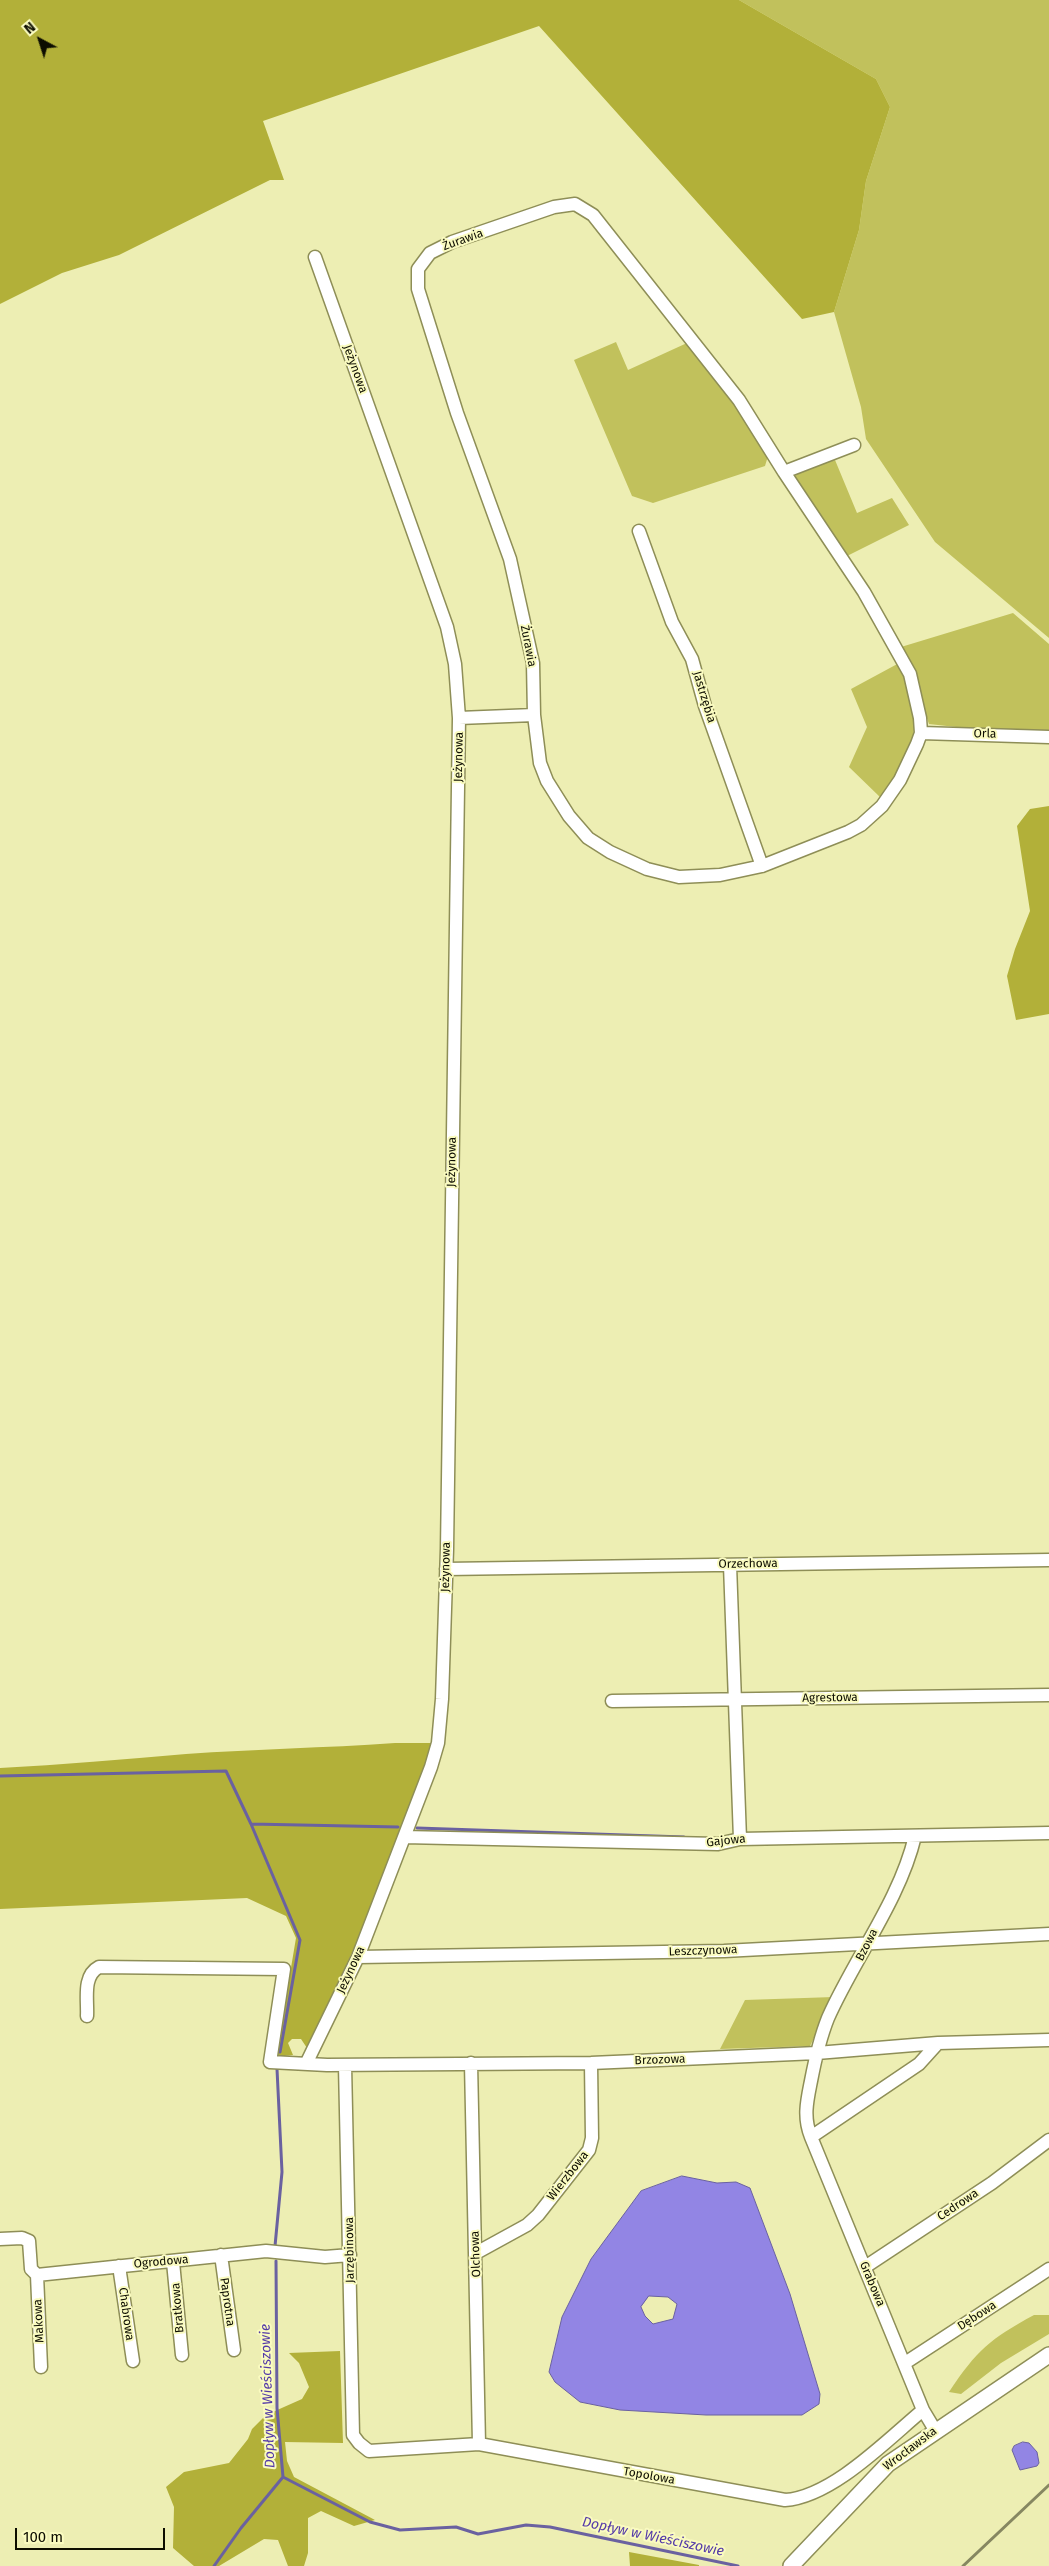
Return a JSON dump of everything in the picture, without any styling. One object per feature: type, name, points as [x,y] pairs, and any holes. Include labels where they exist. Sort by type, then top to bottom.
[{"type":"street","name":"Żurawia","points":[[575,204],[593,215],[716,368],[739,400],[784,472],[841,555],[902,657],[914,686],[921,733],[900,780],[872,816],[848,832],[762,866],[720,875],[679,877],[627,861],[588,838],[558,800],[547,781],[540,763],[534,716],[533,662],[510,560],[460,422],[418,289],[418,269],[430,253],[452,242],[554,207],[575,204]]},
{"type":"street","name":"Jeżynowa","points":[[306,2064],[358,1957],[438,1743],[442,1699],[446,1569],[459,718],[455,664],[447,626],[315,256]]},
{"type":"street","points":[[784,472],[854,446]]},
{"type":"street","name":"Jastrzębia","points":[[639,531],[672,622],[692,659],[705,706],[762,866]]},
{"type":"street","points":[[459,718],[534,716]]},
{"type":"street","name":"Orla","points":[[921,733],[1049,737]]},
{"type":"street","name":"Orzechowa","points":[[446,1569],[1049,1560]]},
{"type":"street","points":[[730,1565],[740,1839]]},
{"type":"street","name":"Agrestowa","points":[[612,1702],[1049,1695]]},
{"type":"street","name":"Gajowa","points":[[404,1837],[718,1844],[740,1839],[1049,1833]]},
{"type":"street","name":"Bzowa","points":[[817,2053],[828,2018],[868,1944],[911,1854],[915,1836]]},
{"type":"street","name":"Leszczynowa","points":[[358,1957],[724,1951],[1049,1934]]},
{"type":"street","name":"Brzozowa","points":[[87,2016],[88,1978],[91,1971],[99,1967],[284,1970],[270,2062],[345,2065],[591,2063],[817,2053],[938,2043],[1049,2040]]},
{"type":"street","points":[[811,2137],[919,2064],[938,2043]]},
{"type":"street","name":"Grabowa","points":[[817,2053],[805,2108],[811,2137],[923,2410],[935,2430]]},
{"type":"street","name":"Olchowa","points":[[471,2063],[479,2444]]},
{"type":"street","name":"Wierzbowa","points":[[476,2253],[532,2220],[588,2150],[592,2138],[591,2063]]},
{"type":"street","name":"Jarzębinowa","points":[[345,2065],[353,2435]]},
{"type":"street","name":"Cedrowa","points":[[865,2267],[992,2183],[1049,2140]]},
{"type":"street","points":[[0,2239],[22,2238],[29,2241],[32,2269],[37,2275]]},
{"type":"street","name":"Ogrodowa","points":[[37,2275],[266,2251],[325,2257],[350,2255]]},
{"type":"street","name":"Paprotna","points":[[221,2255],[234,2350]]},
{"type":"street","name":"Bratkowa","points":[[174,2262],[182,2355]]},
{"type":"street","name":"Chabrowa","points":[[119,2266],[133,2361]]},
{"type":"street","name":"Dębowa","points":[[905,2363],[1049,2269]]},
{"type":"street","name":"Makowa","points":[[37,2275],[41,2367]]},
{"type":"street","name":"Wrocławska","points":[[791,2566],[888,2464],[935,2430],[1049,2355]]},
{"type":"street","name":"Topolowa","points":[[353,2435],[359,2444],[369,2451],[479,2444],[784,2500],[799,2499],[830,2485],[923,2410]]},
{"type":"shaded area","points":[[0,0],[739,0],[876,79],[890,107],[866,181],[859,230],[834,312],[802,319],[539,26],[263,121],[284,180],[270,180],[119,255],[62,273],[0,304]]},
{"type":"shaded area","points":[[739,0],[1049,0],[1049,638],[935,542],[866,439],[861,407],[834,312],[859,230],[866,181],[890,107],[876,79]]},
{"type":"shaded area","points":[[616,342],[628,370],[687,343],[717,378],[768,456],[765,466],[653,503],[632,496],[574,360]]},
{"type":"shaded area","points":[[835,460],[857,513],[892,498],[909,525],[847,556],[794,479],[797,472]]},
{"type":"shaded area","points":[[1013,613],[1049,644],[1049,732],[974,729],[929,724],[901,647]]},
{"type":"shaded area","points":[[901,662],[913,709],[913,739],[900,770],[881,798],[849,767],[867,727],[851,689]]},
{"type":"shaded area","points":[[1049,806],[1049,1014],[1016,1020],[1007,976],[1030,911],[1017,826],[1030,809]]},
{"type":"shaded area","points":[[395,1743],[433,1743],[407,1821],[343,1974],[307,2048],[301,2039],[292,2039],[288,2043],[293,2055],[276,2057],[296,1938],[286,1916],[247,1898],[0,1909],[0,1768],[212,1752]]},
{"type":"shaded area","points":[[834,1997],[810,2046],[720,2049],[745,2000]]},
{"type":"shaded area","points":[[682,2176],[717,2183],[736,2182],[750,2188],[790,2294],[820,2394],[819,2404],[802,2415],[706,2415],[620,2410],[580,2402],[555,2382],[549,2372],[562,2317],[591,2259],[641,2191]],"holes":[[[649,2296],[668,2297],[677,2304],[673,2319],[653,2324],[645,2316],[641,2307]]]},
{"type":"shaded area","points":[[1034,2315],[1049,2315],[1049,2334],[1001,2363],[961,2394],[949,2392],[968,2366],[986,2347],[1006,2331]]},
{"type":"shaded area","points":[[340,2351],[343,2443],[285,2442],[287,2461],[294,2477],[375,2520],[354,2526],[321,2511],[308,2518],[308,2553],[304,2566],[288,2566],[278,2540],[264,2539],[219,2566],[194,2566],[173,2548],[174,2507],[166,2487],[184,2472],[229,2463],[248,2439],[252,2429],[266,2415],[302,2399],[309,2387],[299,2363],[289,2353]]},
{"type":"shaded area","points":[[1023,2442],[1029,2443],[1037,2452],[1039,2463],[1037,2466],[1020,2470],[1012,2450],[1014,2446]]},
{"type":"shaded area","points":[[629,2552],[699,2565],[699,2566],[630,2566]]},
{"type":"waterway","points":[[0,1776],[226,1771],[251,1824],[300,1940],[280,2052]]},
{"type":"waterway","points":[[251,1824],[398,1827]]},
{"type":"waterway","points":[[417,1828],[684,1837]]},
{"type":"waterway","name":"Dopływ w Wieściszowie","points":[[275,2246],[282,2172],[277,2069]]},
{"type":"waterway","name":"Dopływ w Wieściszowie","points":[[276,2261],[277,2408],[283,2477],[370,2522],[400,2530],[456,2527],[478,2534],[526,2525],[550,2527],[738,2566]]},
{"type":"waterway","points":[[214,2566],[241,2528],[283,2477]]},
{"type":"railway","points":[[963,2566],[1049,2485]]}]
